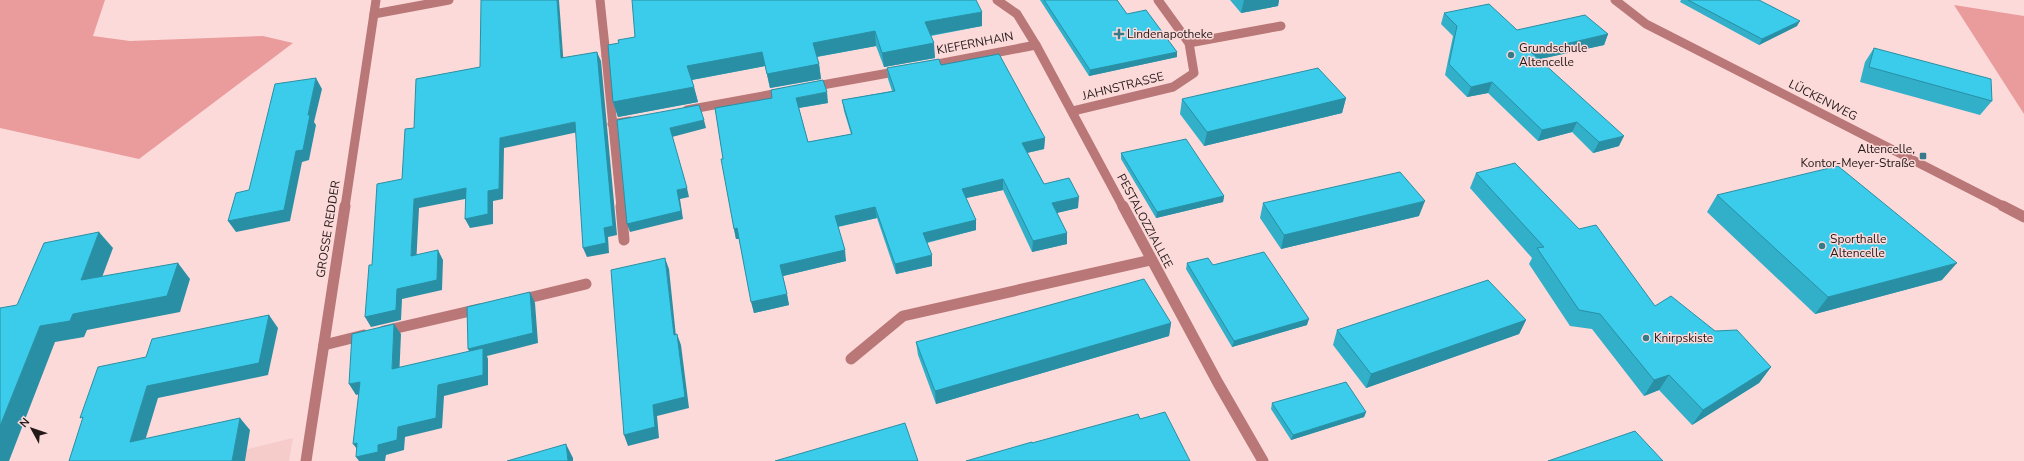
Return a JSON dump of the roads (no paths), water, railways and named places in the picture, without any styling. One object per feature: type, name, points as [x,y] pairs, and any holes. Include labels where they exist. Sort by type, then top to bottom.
[{"type":"street","name":"GROSSE REDDER","points":[[306,461],[376,0]]},
{"type":"street","points":[[374,14],[449,0]]},
{"type":"street","points":[[600,0],[624,240]]},
{"type":"street","name":"PESTALOZZIALLEE","points":[[997,0],[1016,14],[1036,45],[1073,111],[1151,260],[1263,461]]},
{"type":"street","name":"JAHNSTRASSE","points":[[1073,111],[1173,86],[1194,73],[1189,43],[1158,0]]},
{"type":"street","name":"LÜCKENWEG","points":[[1615,0],[1646,24],[2024,217]]},
{"type":"street","points":[[1189,43],[1281,26]]},
{"type":"street","name":"KIEFERNHAIN","points":[[675,113],[1036,45]]},
{"type":"street","points":[[612,124],[636,120]]},
{"type":"street","points":[[851,359],[903,316],[1151,260]]},
{"type":"street","points":[[509,302],[586,284]]},
{"type":"street","points":[[324,345],[486,308]]},
{"type":"place","name":"Lindenapotheke","points":[[1119,34]]},
{"type":"place","name":"Grundschule Altencelle","points":[[1511,55]]},
{"type":"place","name":"Altencelle, Kontor-Meyer-Straße","points":[[1923,156]]},
{"type":"place","name":"Sporthalle Altencelle","points":[[1822,246]]},
{"type":"place","name":"Knirpskiste","points":[[1646,338]]}]
